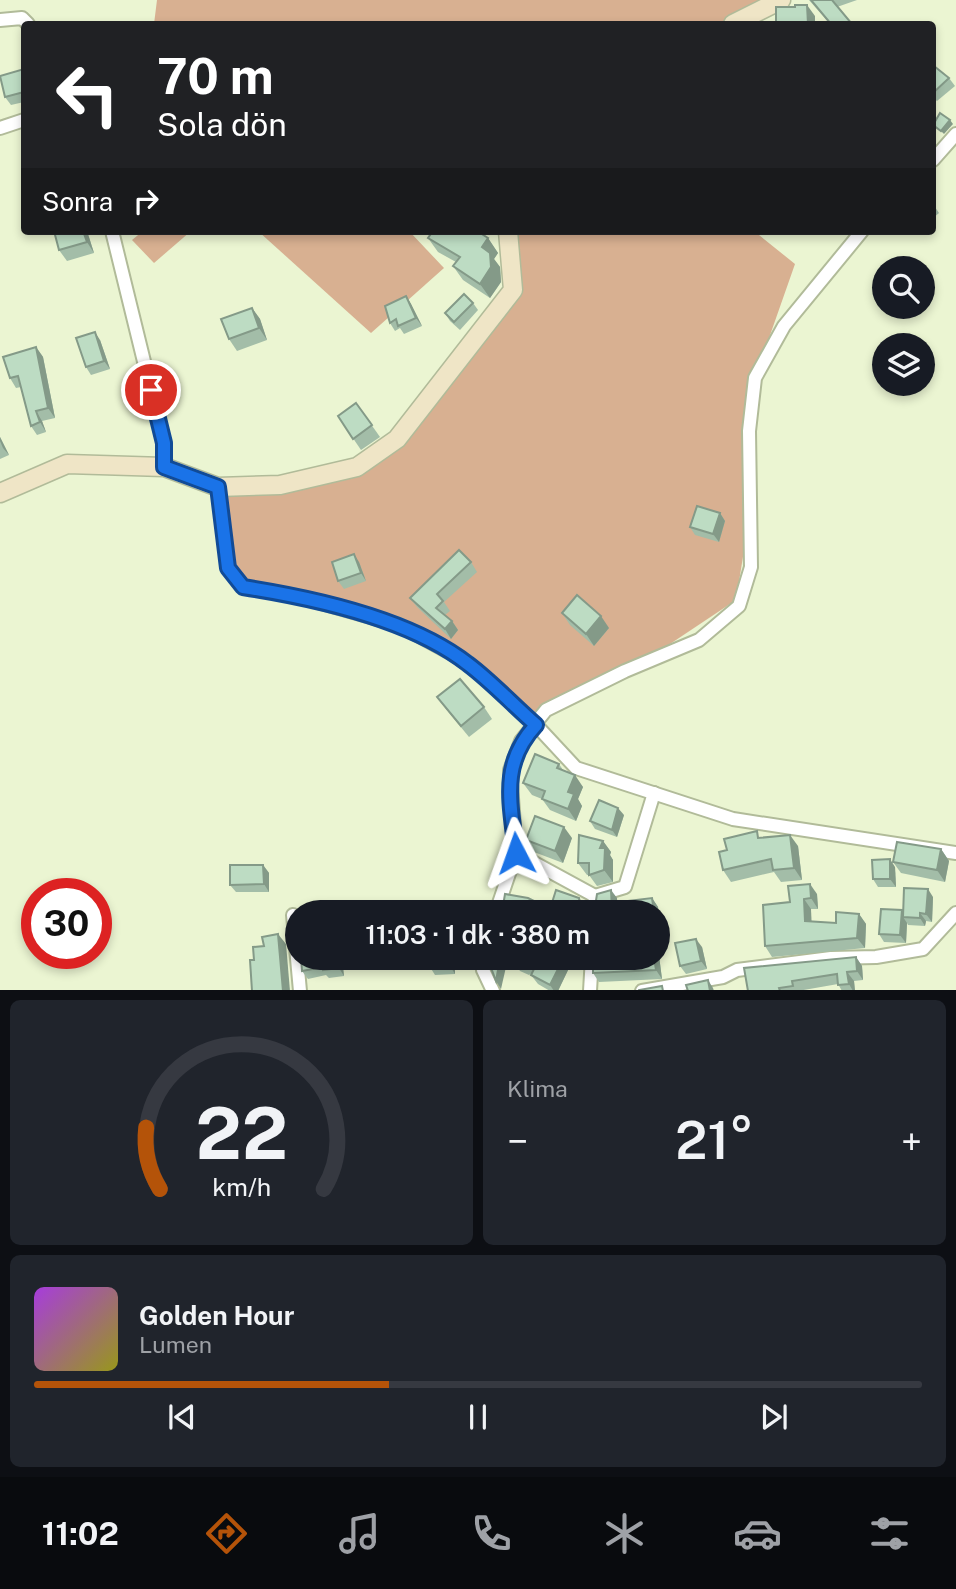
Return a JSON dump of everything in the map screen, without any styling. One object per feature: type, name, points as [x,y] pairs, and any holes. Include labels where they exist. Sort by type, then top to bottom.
[{"type":"street","points":[[739,21],[781,0]]},
{"type":"street","points":[[0,20],[22,18],[25,21]]},
{"type":"street","points":[[0,128],[21,121]]},
{"type":"street","points":[[936,157],[956,134]]},
{"type":"street","points":[[113,235],[164,443],[164,467]]},
{"type":"street","points":[[0,493],[67,464],[164,467],[218,487],[281,485],[357,467],[397,439],[513,290],[508,235]]},
{"type":"street","points":[[500,900],[516,853],[510,770],[521,741],[547,710],[625,671],[699,640],[739,606],[751,567],[749,431],[755,378],[784,326],[842,251],[858,235]]},
{"type":"street","points":[[218,487],[228,568],[243,587],[297,596],[399,625],[467,662],[536,725],[576,768],[733,819],[956,853]]},
{"type":"street","points":[[516,853],[595,896],[625,887],[654,793]]},
{"type":"street","points":[[595,896],[595,900]]},
{"type":"street","points":[[642,990],[723,977],[737,970],[831,957],[876,957],[923,949],[956,913]]},
{"type":"street","points":[[298,970],[300,990]]},
{"type":"street","points":[[482,970],[493,990]]},
{"type":"street","points":[[590,990],[591,970]]},
{"type":"shaded area","points":[[157,0],[778,0],[739,21],[154,21]]},
{"type":"shaded area","points":[[138,235],[186,235],[154,263],[132,240]]},
{"type":"shaded area","points":[[262,235],[413,235],[444,268],[371,333]]},
{"type":"shaded area","points":[[507,235],[759,235],[795,264],[755,378],[752,501],[736,600],[637,666],[526,716],[399,625],[236,579],[218,487],[357,467],[447,376],[513,290]]},
{"type":"building","points":[[811,0],[832,0],[850,21],[828,21]]},
{"type":"building","points":[[807,5],[808,21],[776,21],[776,7]]},
{"type":"building","points":[[936,68],[949,78],[936,90]]},
{"type":"building","points":[[21,70],[21,93],[5,97],[0,76]]},
{"type":"building","points":[[940,113],[950,120],[941,131],[936,127]]},
{"type":"building","points":[[55,235],[84,235],[87,242],[59,250]]},
{"type":"building","points":[[430,235],[483,235],[488,238],[482,247],[490,253],[491,267],[480,284],[453,266],[460,257],[428,238]]},
{"type":"building","points":[[464,294],[473,303],[454,322],[445,313]]},
{"type":"building","points":[[406,296],[416,318],[398,326],[396,319],[390,323],[385,306]]},
{"type":"building","points":[[252,308],[259,328],[229,339],[221,319]]},
{"type":"building","points":[[95,332],[104,361],[86,367],[76,338]]},
{"type":"building","points":[[36,347],[48,408],[36,411],[40,422],[31,426],[18,376],[10,378],[3,357]]},
{"type":"building","points":[[356,403],[372,425],[353,439],[338,416]]},
{"type":"building","points":[[697,506],[720,513],[713,534],[690,527]]},
{"type":"building","points":[[459,550],[471,562],[437,594],[443,601],[436,608],[452,621],[445,629],[410,598]]},
{"type":"building","points":[[354,554],[361,573],[338,581],[332,562]]},
{"type":"building","points":[[577,595],[601,616],[586,634],[562,613]]},
{"type":"building","points":[[460,679],[484,707],[461,726],[437,697]]},
{"type":"building","points":[[535,754],[559,764],[557,768],[575,775],[568,792],[574,794],[568,809],[542,799],[545,791],[523,783]]},
{"type":"building","points":[[599,800],[618,808],[612,830],[590,821]]},
{"type":"building","points":[[535,816],[564,827],[555,851],[526,840]]},
{"type":"building","points":[[757,831],[758,838],[790,835],[794,868],[773,870],[771,859],[723,870],[719,852],[727,850],[724,839]]},
{"type":"building","points":[[579,835],[603,841],[600,848],[605,848],[604,870],[589,875],[589,863],[578,863]]},
{"type":"building","points":[[897,842],[941,849],[937,870],[893,862]]},
{"type":"building","points":[[890,859],[890,879],[873,879],[872,860]]},
{"type":"building","points":[[230,865],[263,865],[264,884],[230,885]]},
{"type":"building","points":[[810,884],[811,898],[804,899],[805,921],[836,923],[836,912],[859,914],[857,938],[765,946],[763,905],[790,902],[788,886]]},
{"type":"building","points":[[904,888],[928,889],[926,914],[920,913],[920,918],[903,917]]},
{"type":"building","points":[[556,890],[579,900],[553,900]]},
{"type":"building","points":[[611,890],[611,900],[596,900],[597,894]]},
{"type":"building","points":[[505,894],[532,900],[504,900]]},
{"type":"building","points":[[881,909],[902,910],[900,935],[879,934]]},
{"type":"building","points":[[278,934],[283,990],[252,990],[250,960],[254,960],[253,947],[264,946],[262,937]]},
{"type":"building","points":[[696,939],[701,961],[680,966],[675,943]]},
{"type":"building","points":[[856,957],[857,971],[847,972],[849,984],[838,985],[837,974],[792,981],[793,986],[779,988],[780,990],[748,990],[744,968]]},
{"type":"building","points":[[492,970],[498,970],[496,981]]},
{"type":"building","points":[[534,970],[558,970],[550,985],[531,975]]},
{"type":"building","points":[[593,970],[656,970],[593,973]]},
{"type":"building","points":[[708,980],[710,990],[688,990],[686,985]]},
{"type":"building","points":[[662,986],[663,990],[639,990]]},
{"type":"route","points":[[151,390],[164,443],[164,467],[218,487],[228,568],[243,587],[297,596],[399,625],[467,662],[536,725],[521,741],[510,770],[516,853]]}]
